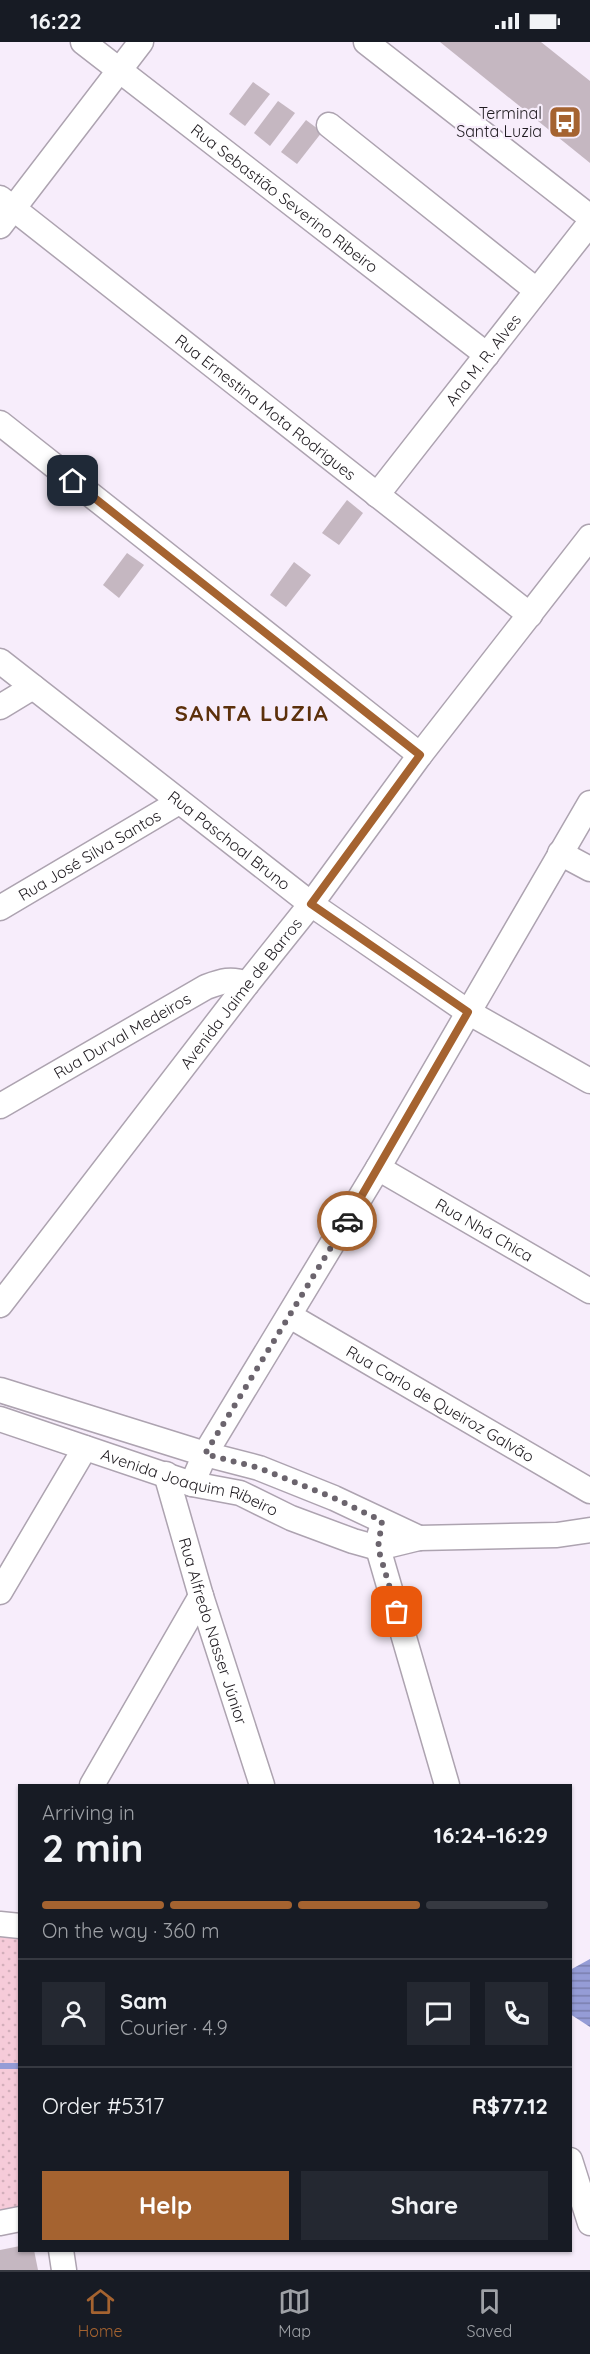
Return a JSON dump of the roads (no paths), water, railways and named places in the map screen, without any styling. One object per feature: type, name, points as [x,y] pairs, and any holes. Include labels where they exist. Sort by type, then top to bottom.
[{"type":"street","name":"Rua Sebastião Severino Ribeiro","points":[[82,42],[487,356]]},
{"type":"street","points":[[4,211],[141,42]]},
{"type":"street","points":[[366,42],[590,217]]},
{"type":"street","points":[[329,125],[536,290]]},
{"type":"street","name":"Rua Ernestina Mota Rodrigues","points":[[4,211],[377,495],[530,615]]},
{"type":"street","name":"Ana M. R. Alves","points":[[377,495],[590,223]]},
{"type":"street","points":[[0,423],[420,755]]},
{"type":"street","name":"Avenida Jaime de Barros","points":[[0,1305],[311,904],[420,755],[590,537]]},
{"type":"street","name":"Rua Paschoal Bruno","points":[[0,661],[311,904],[468,1012],[590,1081]]},
{"type":"street","points":[[0,707],[33,687]]},
{"type":"street","name":"Rua José Silva Santos","points":[[0,908],[179,802]]},
{"type":"street","points":[[192,1484],[205,1454],[378,1168],[590,802]]},
{"type":"street","points":[[560,853],[590,869]]},
{"type":"street","name":"Rua Durval Medeiros","points":[[0,1106],[206,987],[223,980],[234,979],[247,984]]},
{"type":"street","name":"Rua Nhá Chica","points":[[378,1168],[590,1290]]},
{"type":"street","name":"Rua Carlo de Queiroz Galvão","points":[[290,1316],[590,1491]]},
{"type":"street","name":"Avenida Joaquim Ribeiro","points":[[0,1390],[205,1454],[259,1468],[334,1498],[419,1538]]},
{"type":"street","name":"Avenida Joaquim Ribeiro","points":[[0,1419],[192,1484],[240,1494],[291,1518],[378,1548]]},
{"type":"street","points":[[0,1592],[85,1448]]},
{"type":"street","name":"Rua Alfredo Nasser Júnior","points":[[166,1474],[201,1596],[262,1784]]},
{"type":"street","points":[[382,1521],[378,1548],[447,1784]]},
{"type":"street","points":[[378,1548],[419,1538],[557,1535],[590,1530]]},
{"type":"street","points":[[93,1784],[201,1596]]},
{"type":"street","points":[[572,2166],[590,2223]]},
{"type":"street","points":[[0,2223],[18,2219]]},
{"type":"street","points":[[61,2252],[64,2270]]},
{"type":"water","points":[[590,1959],[590,2027],[572,2015],[572,1969]]},
{"type":"waterway","points":[[0,2066],[18,2066]]},
{"type":"place","name":"Terminal Santa Luzia","points":[[565,122]]},
{"type":"district","name":"SANTA LUZIA","points":[[252,713]]}]
